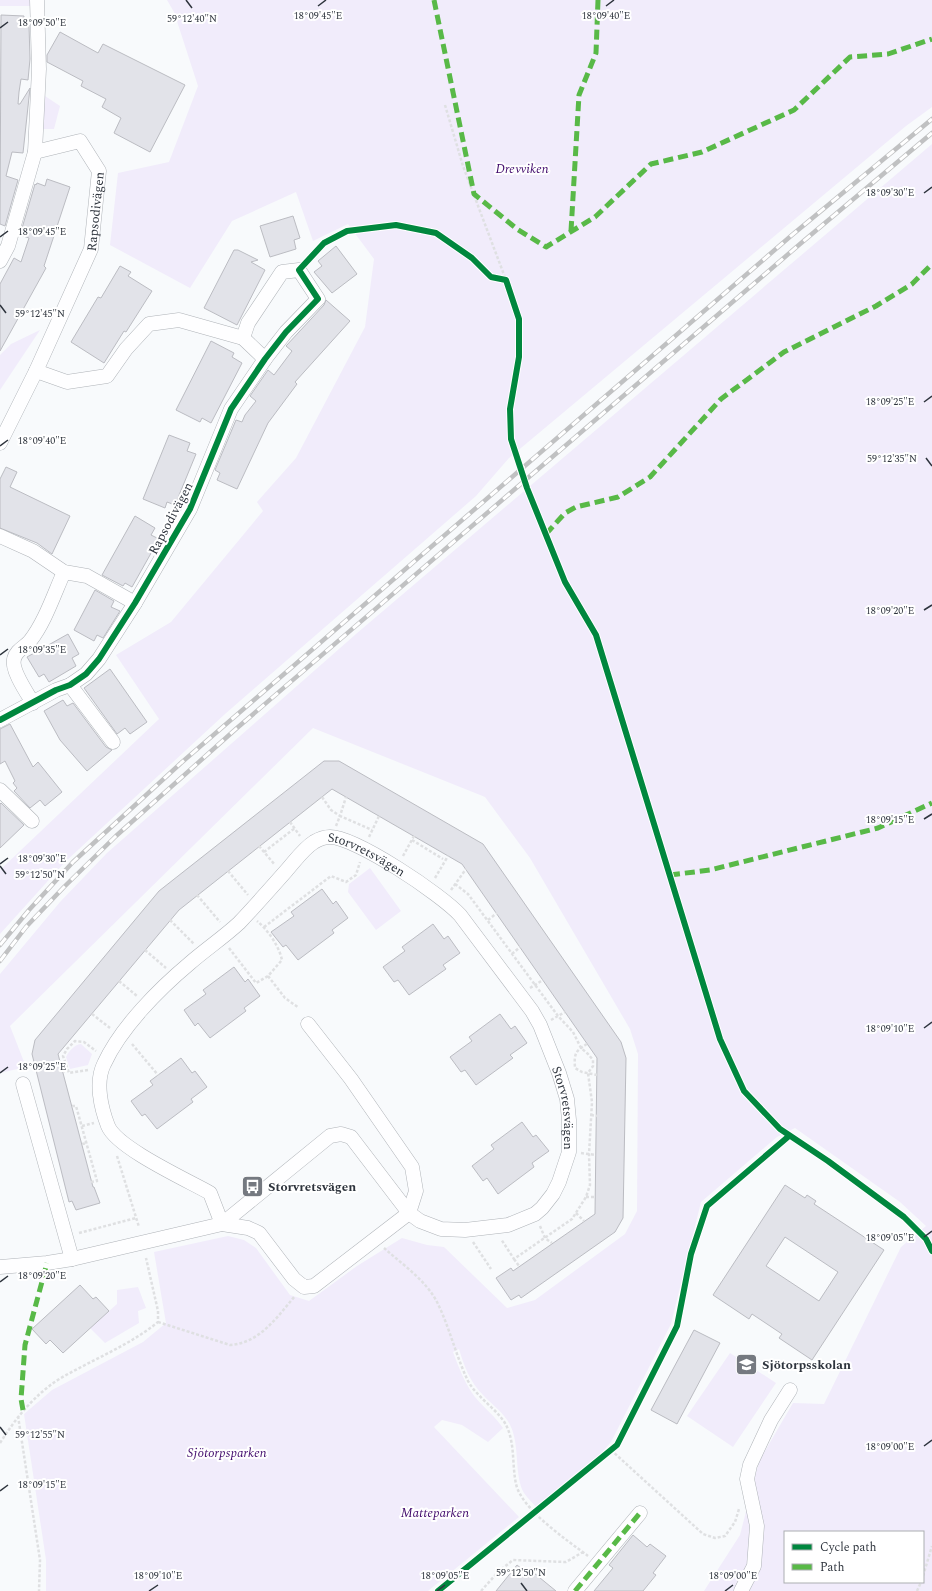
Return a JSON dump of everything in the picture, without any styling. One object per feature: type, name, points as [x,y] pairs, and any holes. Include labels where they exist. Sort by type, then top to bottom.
[{"type":"street","points":[[0,261],[35,152],[39,69],[37,0]]},
{"type":"street","name":"Rapsodivägen","points":[[0,443],[36,371],[91,250],[99,171],[80,141],[35,152]]},
{"type":"street","points":[[243,338],[248,323],[282,272],[299,270]]},
{"type":"street","name":"Rapsodivägen","points":[[0,720],[56,690],[70,685],[86,674],[99,658],[135,603],[190,509],[231,409],[265,359],[286,332],[318,299],[299,270]]},
{"type":"street","points":[[36,371],[67,382],[107,376],[126,349],[149,324],[179,320],[243,338],[265,359]]},
{"type":"street","points":[[0,536],[33,552],[64,572],[87,576],[135,603]]},
{"type":"street","points":[[34,703],[20,681],[14,659],[19,651],[37,632],[64,572]]},
{"type":"street","points":[[70,685],[113,742]]},
{"type":"street","points":[[0,790],[32,821]]},
{"type":"street","name":"Storvretsvägen","points":[[322,838],[336,838],[364,848],[444,900],[460,915],[532,1011],[549,1046],[567,1099],[569,1120],[569,1152],[566,1164],[560,1182],[553,1194],[535,1214],[508,1225],[465,1230],[441,1229],[420,1221],[408,1213],[351,1137],[341,1134],[330,1136],[222,1224],[210,1193],[133,1151],[116,1138],[109,1128],[102,1106],[100,1089],[104,1064],[124,1030],[147,1005],[203,952],[225,935],[252,909],[299,855],[322,838]]},
{"type":"street","points":[[304,1287],[314,1286],[408,1213],[416,1191],[412,1167],[351,1079],[308,1024]]},
{"type":"street","points":[[23,1084],[72,1259]]},
{"type":"street","name":"Storvretsvägen","points":[[0,1267],[47,1263],[72,1259],[222,1224],[248,1228],[259,1233],[294,1279],[304,1287]]},
{"type":"street","points":[[740,1591],[754,1566],[757,1526],[747,1479],[750,1465],[771,1420],[790,1390]]},
{"type":"street","points":[[575,1591],[640,1513]]},
{"type":"path","points":[[445,105],[463,166],[519,319],[519,357],[510,409],[511,439],[518,462]]},
{"type":"path","points":[[299,270],[324,243],[347,231],[396,225],[436,233],[472,258],[491,277],[506,280]]},
{"type":"path","points":[[527,488],[565,582],[596,636],[720,1040],[744,1091],[780,1129],[828,1161],[904,1217],[926,1238],[932,1251]]},
{"type":"path","points":[[322,797],[331,810],[340,816],[372,830]]},
{"type":"path","points":[[330,837],[340,816],[346,797]]},
{"type":"path","points":[[264,927],[331,876],[346,882],[356,875],[364,848],[379,816]]},
{"type":"path","points":[[264,852],[295,828]]},
{"type":"path","points":[[396,868],[414,836]]},
{"type":"path","points":[[412,840],[443,859]]},
{"type":"path","points":[[259,846],[282,875]]},
{"type":"path","points":[[429,889],[448,856]]},
{"type":"path","points":[[444,900],[466,869]]},
{"type":"path","points":[[197,895],[256,983],[268,976],[282,960],[281,954],[228,871]]},
{"type":"path","points":[[455,884],[468,894],[488,920],[558,1016],[573,1032],[581,1048]]},
{"type":"path","points":[[488,920],[497,913]]},
{"type":"path","points":[[170,920],[203,952]]},
{"type":"path","points":[[512,954],[520,947]]},
{"type":"path","points":[[145,950],[176,977]]},
{"type":"path","points":[[268,976],[285,998],[300,1008]]},
{"type":"path","points":[[119,981],[147,1005]]},
{"type":"path","points":[[70,1039],[84,1042],[104,1064],[68,1073],[63,1056],[66,1049],[75,1041]]},
{"type":"path","points":[[587,1044],[577,1050],[574,1058],[575,1068],[582,1072],[597,1075]]},
{"type":"path","points":[[63,1072],[67,1069]]},
{"type":"path","points":[[72,1106],[76,1106],[97,1181],[92,1182]]},
{"type":"path","points":[[591,1115],[597,1116]]},
{"type":"path","points":[[438,1591],[617,1445],[677,1326],[691,1254],[707,1206],[789,1136]]},
{"type":"path","points":[[116,1138],[115,1151],[139,1227]]},
{"type":"path","points":[[82,1144],[87,1143]]},
{"type":"path","points":[[586,1198],[595,1197]]},
{"type":"path","points":[[576,1213],[584,1221]]},
{"type":"path","points":[[535,1214],[545,1238],[552,1244]]},
{"type":"path","points":[[66,1236],[136,1218]]},
{"type":"path","points":[[465,1230],[491,1269]]},
{"type":"path","points":[[375,1239],[426,1285],[438,1304],[468,1381],[479,1397],[500,1416],[506,1426],[511,1439],[516,1484],[521,1496],[557,1533],[598,1563]]},
{"type":"path","points":[[146,1258],[158,1311],[158,1322]]},
{"type":"path","points":[[514,1259],[519,1266]]},
{"type":"path","points":[[158,1322],[230,1345],[241,1344],[249,1341],[264,1330],[304,1287]]},
{"type":"path","points":[[0,1442],[28,1404],[48,1386],[140,1336],[158,1322]]},
{"type":"path","points":[[18,1416],[39,1548],[40,1591]]},
{"type":"path","points":[[611,1450],[703,1534],[715,1538],[725,1536],[735,1522],[739,1508]]},
{"type":"path","points":[[924,1573],[932,1546]]},
{"type":"path","points":[[482,1591],[498,1572],[513,1560],[566,1562],[583,1552]]},
{"type":"green space","points":[[0,0],[37,0],[38,6],[0,6]]},
{"type":"green space","name":"Drevviken","points":[[167,0],[932,0],[932,107],[906,126],[509,458],[476,496],[225,714],[65,862],[0,934],[0,870],[159,719],[116,655],[171,622],[263,511],[257,502],[296,458],[365,327],[374,259],[348,224],[313,241],[296,192],[232,221],[190,288],[110,245],[118,173],[169,162],[198,86],[174,12]]},
{"type":"green space","points":[[42,94],[60,106],[54,129],[40,129]]},
{"type":"green space","points":[[932,144],[932,1591],[704,1591],[740,1535],[759,1461],[793,1403],[824,1404],[901,1247],[926,1226],[900,1202],[795,1128],[777,1137],[701,1202],[671,1324],[611,1442],[599,1456],[536,1507],[525,1495],[521,1486],[514,1435],[511,1427],[502,1413],[474,1385],[465,1368],[459,1349],[453,1352],[462,1376],[471,1392],[503,1428],[488,1442],[462,1425],[442,1420],[434,1427],[519,1517],[428,1591],[46,1591],[46,1560],[24,1414],[52,1390],[143,1342],[166,1323],[154,1252],[228,1236],[244,1240],[256,1248],[290,1295],[309,1301],[357,1266],[402,1238],[427,1245],[444,1247],[507,1308],[535,1300],[625,1234],[637,1211],[638,1054],[630,1029],[530,858],[485,797],[313,728],[10,1026],[26,1067],[0,1073],[0,974],[60,902],[107,853],[356,634]]},
{"type":"green space","points":[[40,330],[0,390],[0,355],[11,344]]},
{"type":"green space","points":[[370,868],[401,911],[376,930],[348,892],[349,884]]},
{"type":"green space","points":[[81,1044],[92,1054],[88,1065],[70,1069],[66,1057],[72,1049]]},
{"type":"green space","points":[[138,1287],[146,1308],[138,1311],[139,1323],[105,1343],[90,1328],[117,1304],[117,1290]]},
{"type":"green space","points":[[730,1353],[776,1383],[733,1447],[687,1416]]},
{"type":"building","points":[[1,15],[24,16],[23,24],[29,25],[30,59],[28,80],[21,79],[18,104],[20,104],[30,88],[23,153],[12,152],[6,176],[18,180],[5,226],[0,224]]},
{"type":"building","points":[[60,32],[98,53],[103,44],[185,85],[150,152],[114,133],[121,118],[102,107],[106,99],[81,86],[83,81],[47,62],[47,55]]},
{"type":"building","points":[[47,179],[70,187],[44,266],[46,268],[0,351],[0,284],[14,258],[21,262],[29,238],[20,235],[35,184],[36,185],[37,183],[45,186]]},
{"type":"building","points":[[293,216],[300,238],[294,240],[296,249],[270,257],[260,226]]},
{"type":"building","points":[[336,246],[357,274],[332,293],[314,272],[322,266],[318,261]]},
{"type":"building","points":[[234,250],[238,250],[258,260],[251,262],[265,270],[237,325],[204,308]]},
{"type":"building","points":[[120,266],[131,272],[128,276],[152,291],[104,363],[71,342],[98,297],[101,298]]},
{"type":"building","points":[[326,300],[350,321],[295,382],[297,384],[268,423],[237,489],[217,480],[220,473],[215,470],[236,420],[242,422],[245,415],[256,401],[250,396],[268,370],[274,375],[292,351],[286,346],[324,305]]},
{"type":"building","points":[[211,341],[234,353],[232,357],[242,363],[211,423],[202,418],[200,422],[176,410]]},
{"type":"building","points":[[169,435],[190,443],[187,451],[196,454],[175,505],[167,502],[165,508],[143,499]]},
{"type":"building","points":[[6,467],[17,472],[10,487],[70,516],[52,554],[37,543],[0,528],[0,479]]},
{"type":"building","points":[[135,516],[155,528],[151,535],[159,539],[132,587],[125,583],[123,586],[102,575]]},
{"type":"building","points":[[95,590],[114,601],[111,607],[120,611],[103,638],[97,635],[94,641],[74,630]]},
{"type":"building","points":[[68,634],[79,654],[72,658],[76,666],[49,682],[44,674],[39,677],[27,657]]},
{"type":"building","points":[[110,669],[147,722],[130,734],[125,728],[117,734],[84,688]]},
{"type":"building","points":[[63,700],[67,706],[73,703],[106,747],[112,750],[87,771],[60,740],[44,711]]},
{"type":"building","points":[[10,724],[33,767],[38,762],[62,792],[45,806],[40,800],[30,808],[14,791],[17,788],[13,783],[15,781],[5,761],[0,764],[0,729]]},
{"type":"building","points":[[324,761],[339,761],[483,844],[621,1042],[626,1058],[623,1218],[615,1232],[521,1298],[519,1295],[511,1300],[496,1278],[511,1268],[513,1271],[595,1214],[597,1058],[462,864],[332,789],[179,910],[58,1054],[93,1187],[100,1203],[76,1210],[72,1201],[69,1202],[32,1054],[35,1040],[159,891]]},
{"type":"building","points":[[1,803],[24,825],[0,848],[0,804]]},
{"type":"building","points":[[322,889],[333,904],[336,901],[348,918],[332,930],[334,933],[298,960],[286,945],[283,947],[271,932],[294,916],[291,912]]},
{"type":"building","points":[[433,924],[444,939],[448,936],[460,953],[443,965],[446,969],[409,995],[398,980],[394,982],[383,967],[405,951],[402,947]]},
{"type":"building","points":[[234,967],[245,982],[248,979],[260,996],[244,1008],[246,1011],[210,1038],[198,1023],[195,1026],[184,1010],[206,994],[203,990]]},
{"type":"building","points":[[500,1014],[511,1029],[515,1026],[527,1043],[510,1055],[513,1058],[476,1085],[465,1070],[461,1072],[450,1057],[472,1041],[469,1037]]},
{"type":"building","points":[[181,1058],[192,1073],[195,1071],[207,1087],[191,1099],[193,1102],[157,1129],[145,1114],[142,1116],[131,1101],[153,1085],[150,1081]]},
{"type":"building","points":[[522,1122],[533,1137],[536,1135],[549,1151],[532,1163],[534,1167],[498,1194],[487,1178],[483,1181],[472,1166],[494,1149],[491,1145]]},
{"type":"building","points":[[785,1185],[805,1198],[807,1195],[816,1201],[814,1204],[884,1250],[812,1360],[779,1338],[782,1334],[752,1314],[749,1319],[713,1295]],"holes":[[[785,1237],[838,1272],[819,1301],[766,1266]]]},
{"type":"building","points":[[80,1285],[93,1299],[96,1297],[109,1311],[63,1353],[50,1340],[46,1344],[32,1329]]},
{"type":"building","points":[[694,1330],[720,1343],[677,1424],[651,1410]]},
{"type":"building","points":[[633,1535],[647,1547],[650,1544],[666,1556],[653,1573],[656,1575],[643,1591],[594,1591],[613,1568],[609,1565]]},
{"type":"building","points":[[517,1565],[532,1577],[534,1573],[556,1591],[496,1591]]},
{"type":"railway","points":[[0,945],[29,910],[73,862],[181,763],[792,235],[932,119]]},
{"type":"railway","points":[[0,961],[26,927],[64,887],[116,836],[237,728],[800,244],[932,133]]},
{"type":"marked path","points":[[434,0],[474,194],[517,229],[546,247],[595,217],[651,164],[702,152],[794,110],[850,57],[888,54],[932,39]]},
{"type":"marked path","points":[[571,231],[579,95],[596,53],[598,0]]},
{"type":"marked path","points":[[546,534],[565,513],[576,507],[618,497],[650,477],[721,399],[784,352],[876,306],[912,284],[932,264]]},
{"type":"marked path","points":[[670,875],[710,870],[878,828],[932,803]]},
{"type":"marked path","points":[[23,1410],[21,1399],[25,1345],[47,1263]]},
{"type":"marked path","points":[[575,1591],[640,1513]]},
{"type":"cycle path","points":[[0,720],[56,690],[70,685],[86,674],[99,659],[135,603],[190,509],[231,409],[265,359],[286,332],[318,299],[299,270],[324,243],[347,231],[396,225],[436,233],[472,258],[491,277],[506,280],[519,319],[519,357],[510,409],[511,439],[527,488],[565,582],[596,635],[720,1039],[744,1091],[780,1129],[828,1161],[904,1217],[926,1239],[932,1251]]},
{"type":"cycle path","points":[[438,1591],[617,1445],[677,1326],[691,1254],[707,1206],[789,1136]]},
{"type":"place","name":"Storvretsvägen","points":[[252,1186]]},
{"type":"place","name":"Sjötorpsskolan","points":[[747,1364]]},
{"type":"park label","name":"Sjötorpsparken","points":[[227,1452]]},
{"type":"park label","name":"Matteparken","points":[[435,1512]]}]
